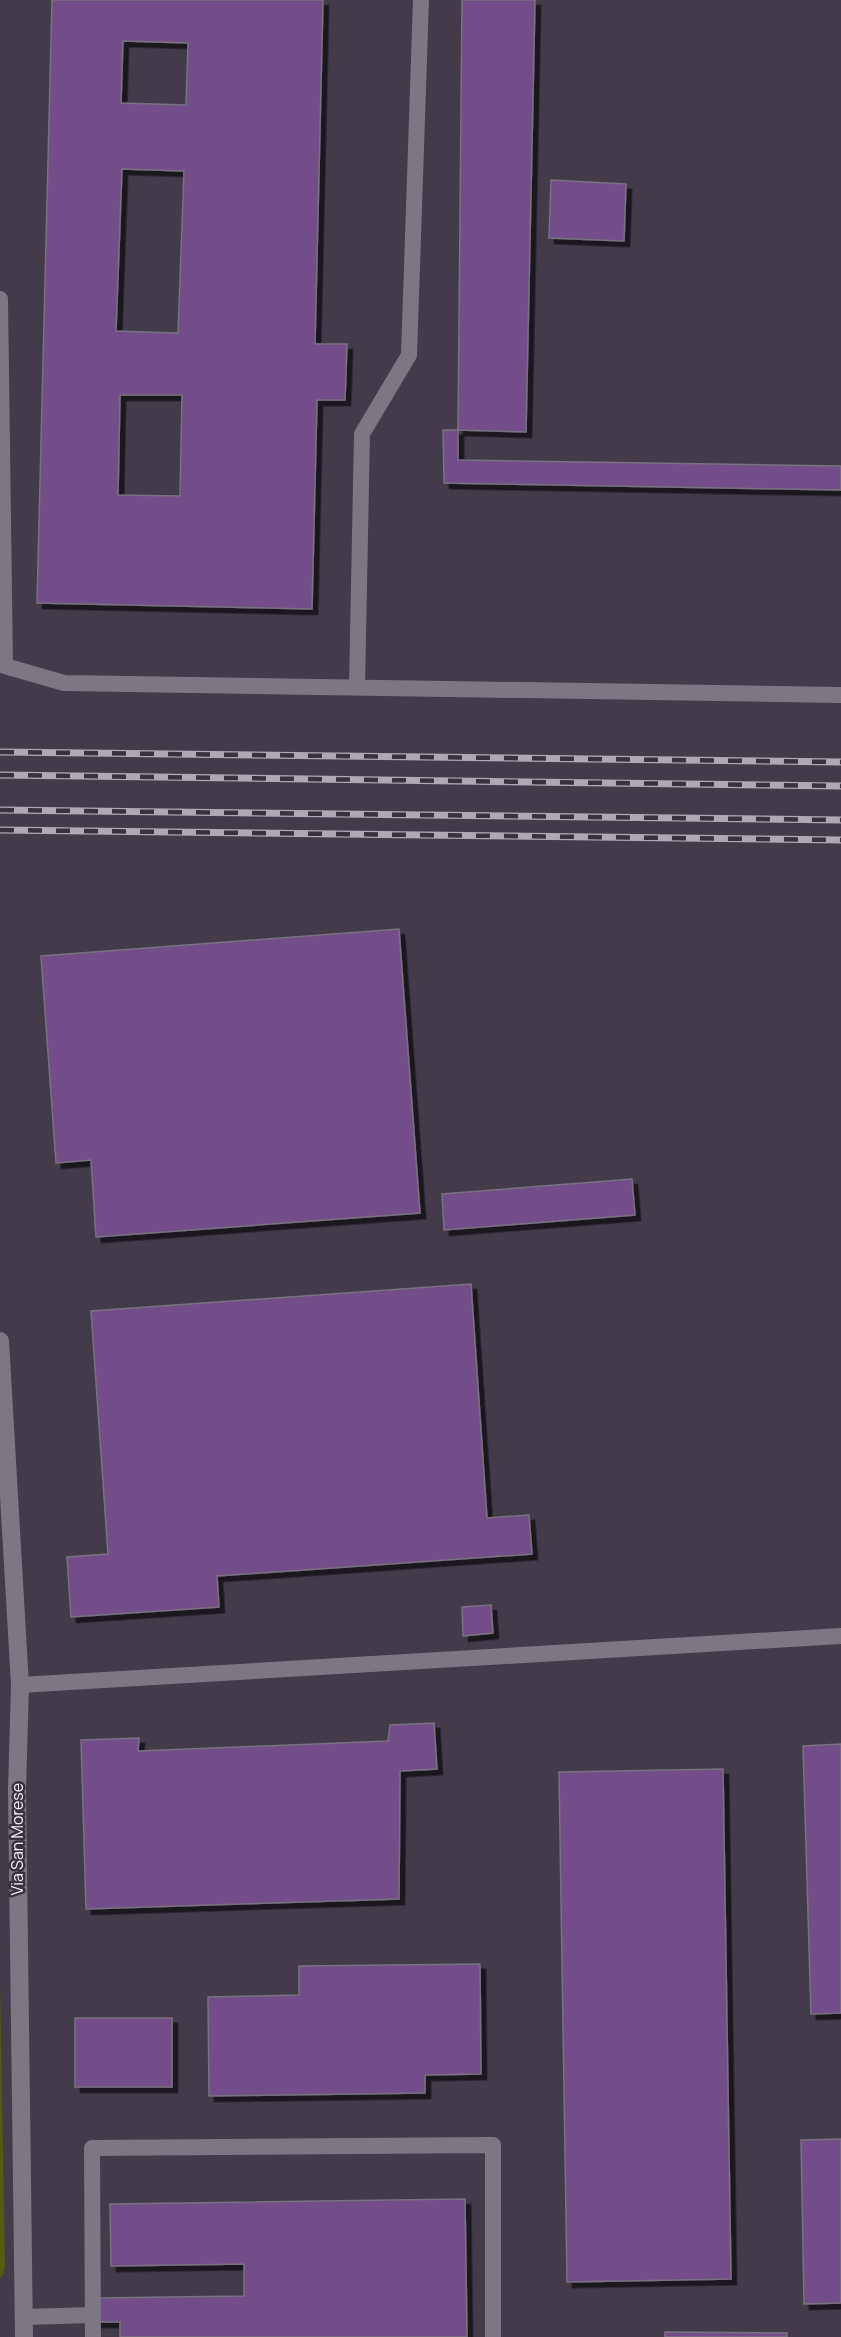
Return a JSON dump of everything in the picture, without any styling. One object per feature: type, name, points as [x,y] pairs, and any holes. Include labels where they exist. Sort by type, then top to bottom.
[{"type":"street","name":"Via San Morese","points":[[0,1341],[20,1685],[17,1790],[24,2337]]},
{"type":"lane","points":[[357,687],[362,434],[409,355],[421,0]]},
{"type":"lane","points":[[0,299],[5,666],[64,683],[841,695]]},
{"type":"lane","points":[[20,1685],[841,1636]]},
{"type":"lane","points":[[93,2337],[92,2148],[493,2145],[493,2337]]},
{"type":"lane","points":[[24,2317],[93,2314]]},
{"type":"shaded area","points":[[0,0],[841,0],[841,2337],[0,2337]]},
{"type":"green space","points":[[0,1984],[5,2266],[0,2278]]},
{"type":"building","points":[[52,0],[323,0],[315,344],[347,344],[345,400],[317,400],[312,609],[37,603]],"holes":[[[123,41],[188,43],[186,105],[121,103]],[[122,169],[184,171],[178,333],[116,331]],[[120,395],[182,395],[180,496],[118,495]]]},
{"type":"building","points":[[462,0],[535,0],[526,432],[458,430]]},
{"type":"building","points":[[551,180],[626,184],[624,241],[549,238]]},
{"type":"building","points":[[443,430],[458,430],[458,460],[841,466],[841,490],[444,483]]},
{"type":"building","points":[[399,929],[420,1213],[96,1237],[91,1160],[56,1163],[41,956]]},
{"type":"building","points":[[632,1179],[635,1215],[444,1230],[442,1194]]},
{"type":"building","points":[[471,1284],[487,1518],[529,1515],[532,1554],[217,1576],[219,1607],[71,1617],[67,1557],[108,1554],[91,1311]]},
{"type":"building","points":[[491,1605],[493,1633],[463,1636],[462,1607]]},
{"type":"building","points":[[434,1723],[437,1769],[400,1771],[399,1899],[86,1909],[81,1740],[139,1738],[138,1751],[388,1741],[390,1725]]},
{"type":"building","points":[[841,1744],[841,2013],[811,2014],[803,1746]]},
{"type":"building","points":[[723,1769],[731,2279],[567,2282],[559,1772]]},
{"type":"building","points":[[480,1964],[481,2074],[425,2075],[425,2093],[209,2096],[208,1997],[299,1995],[299,1966]]},
{"type":"building","points":[[75,2018],[172,2018],[172,2087],[75,2087]]},
{"type":"building","points":[[841,2139],[841,2303],[804,2304],[801,2140]]},
{"type":"building","points":[[465,2199],[467,2337],[120,2337],[120,2322],[96,2322],[96,2298],[244,2296],[244,2264],[111,2266],[110,2204]]},
{"type":"building","points":[[665,2332],[787,2333],[787,2337],[665,2337]]},
{"type":"railway","points":[[0,752],[841,762]]},
{"type":"railway","points":[[0,775],[841,786]]},
{"type":"railway","points":[[0,810],[841,820]]},
{"type":"railway","points":[[0,830],[841,840]]}]
